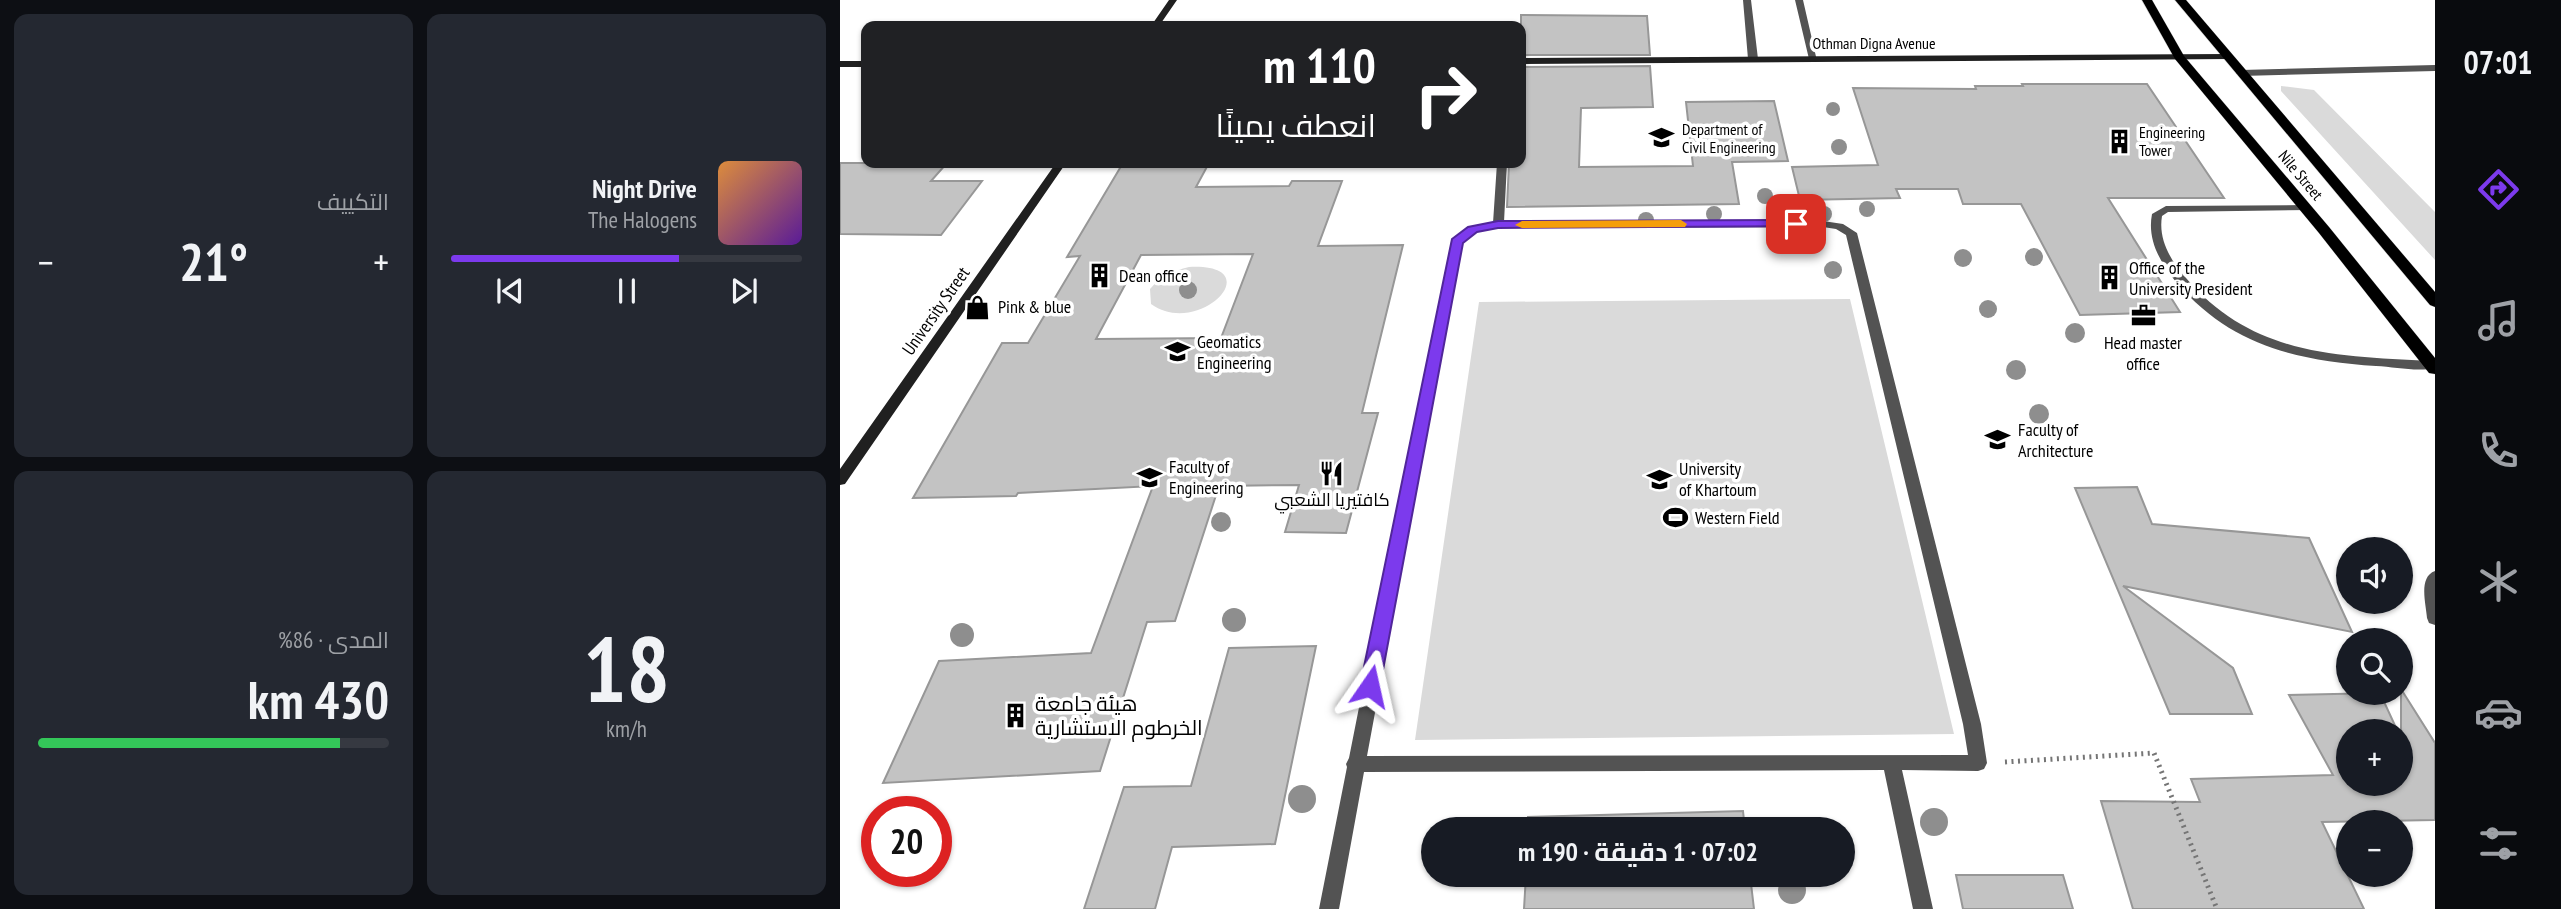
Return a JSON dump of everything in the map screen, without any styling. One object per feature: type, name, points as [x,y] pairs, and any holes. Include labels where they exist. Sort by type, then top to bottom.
[{"type":"main road","name":"Nile Street","points":[[2147,0],[2179,57],[2306,208],[2433,367]]},
{"type":"main road","name":"Nile Street","points":[[2180,0],[2435,302]]},
{"type":"street","points":[[1158,21],[1173,0]]},
{"type":"street","name":"Othman Digna Avenue","points":[[1526,61],[2227,57]]},
{"type":"street","points":[[840,64],[861,64]]},
{"type":"street","name":"University Street","points":[[840,480],[1058,168]]},
{"type":"lane","points":[[1747,0],[1753,59]]},
{"type":"lane","points":[[1799,0],[1814,59]]},
{"type":"lane","points":[[2241,74],[2435,68]]},
{"type":"lane","points":[[1498,225],[1502,168]]},
{"type":"lane","points":[[2306,208],[2166,209],[2157,214],[2156,234],[2163,256],[2183,284],[2224,321],[2258,340],[2298,354],[2334,360],[2433,367]]},
{"type":"lane","points":[[1329,909],[1355,764],[1457,242],[1473,229],[1498,225],[1823,224],[1839,226],[1850,233],[1972,724],[1978,763],[1355,764]]},
{"type":"lane","points":[[2435,577],[2432,581],[2435,618]]},
{"type":"lane","points":[[1891,762],[1923,909]]},
{"type":"path","points":[[1978,763],[2154,753],[2217,909]]},
{"type":"shaded area","points":[[2281,86],[2314,90],[2435,212],[2435,260],[2281,91]]},
{"type":"shaded area","points":[[1189,267],[1213,269],[1225,276],[1226,286],[1219,297],[1206,307],[1189,312],[1170,312],[1151,304],[1150,289],[1154,284],[1178,270]]},
{"type":"shaded area","name":"Western Field","points":[[1850,299],[1954,734],[1415,740],[1479,302]]},
{"type":"building","points":[[1521,15],[1647,16],[1650,55],[1526,55],[1526,21],[1521,21]]},
{"type":"building","points":[[1650,66],[1653,107],[1581,108],[1579,167],[1693,166],[1686,102],[1774,101],[1788,161],[1732,162],[1739,204],[1507,207],[1509,168],[1526,168],[1526,67]]},
{"type":"building","points":[[2022,84],[2147,84],[2224,198],[2108,198],[2180,312],[2080,315],[2021,204],[1963,204],[1958,189],[1896,189],[1900,198],[1800,200],[1792,167],[1878,165],[1853,88],[1976,89],[1975,86],[2023,86]]},
{"type":"building","points":[[840,163],[861,163],[861,168],[943,168],[931,181],[982,181],[941,235],[840,234]]},
{"type":"building","points":[[1120,168],[1206,168],[1196,187],[1289,186],[1292,181],[1342,181],[1318,246],[1403,245],[1362,413],[1378,413],[1346,533],[1285,532],[1299,485],[1219,486],[1175,621],[1147,622],[1100,771],[883,783],[939,661],[1091,653],[1153,486],[1018,493],[1016,496],[913,498],[1002,343],[1028,343],[1080,256],[1067,257]],"holes":[[[1253,254],[1221,338],[1096,339],[1141,255]]]},
{"type":"building","points":[[2137,487],[2152,524],[2309,538],[2336,597],[2336,614],[2344,614],[2350,628],[2336,629],[2123,586],[2233,668],[2252,714],[2170,714],[2075,488]]},
{"type":"building","points":[[1316,646],[1275,844],[1172,847],[1155,909],[1084,909],[1124,787],[1191,786],[1229,648]]},
{"type":"building","points":[[2336,694],[2336,705],[2386,705],[2392,719],[2336,719],[2336,796],[2413,796],[2413,719],[2401,719],[2401,705],[2411,705],[2435,743],[2435,820],[2413,820],[2413,810],[2336,810],[2336,822],[2322,822],[2336,851],[2336,887],[2353,887],[2364,909],[2133,909],[2101,801],[2200,802],[2191,779],[2333,775],[2289,695]]},
{"type":"building","points":[[1743,811],[1744,817],[1528,817]]},
{"type":"building","points":[[1956,875],[2063,875],[2073,909],[1963,909]]},
{"type":"building","points":[[1525,887],[1751,887],[1754,909],[1524,909]]},
{"type":"slow traffic","points":[[1522,225],[1681,224]]},
{"type":"place","name":"Department of Civil Engineering","points":[[1662,138]]},
{"type":"place","name":"Engineering Tower","points":[[2119,141]]},
{"type":"place","name":"Dean office","points":[[1099,276]]},
{"type":"place","name":"Office of the University President","points":[[2109,278]]},
{"type":"place","name":"Pink & blue","points":[[978,307]]},
{"type":"place","name":"Head master office","points":[[2143,316]]},
{"type":"place","name":"Geomatics Engineering","points":[[1177,352]]},
{"type":"place","name":"Faculty of Architecture","points":[[1998,440]]},
{"type":"place","name":"كافتيريا الشعبي","points":[[1332,473]]},
{"type":"place","name":"Faculty of Engineering","points":[[1149,477]]},
{"type":"place","name":"University of Khartoum","points":[[1659,479]]},
{"type":"place","name":"Western Field","points":[[1675,518]]},
{"type":"place","name":"هيئة جامعة الخرطوم الاستشارية","points":[[1015,716]]},
{"type":"route","points":[[1370,686],[1457,242],[1473,229],[1498,225],[1796,224]]}]
